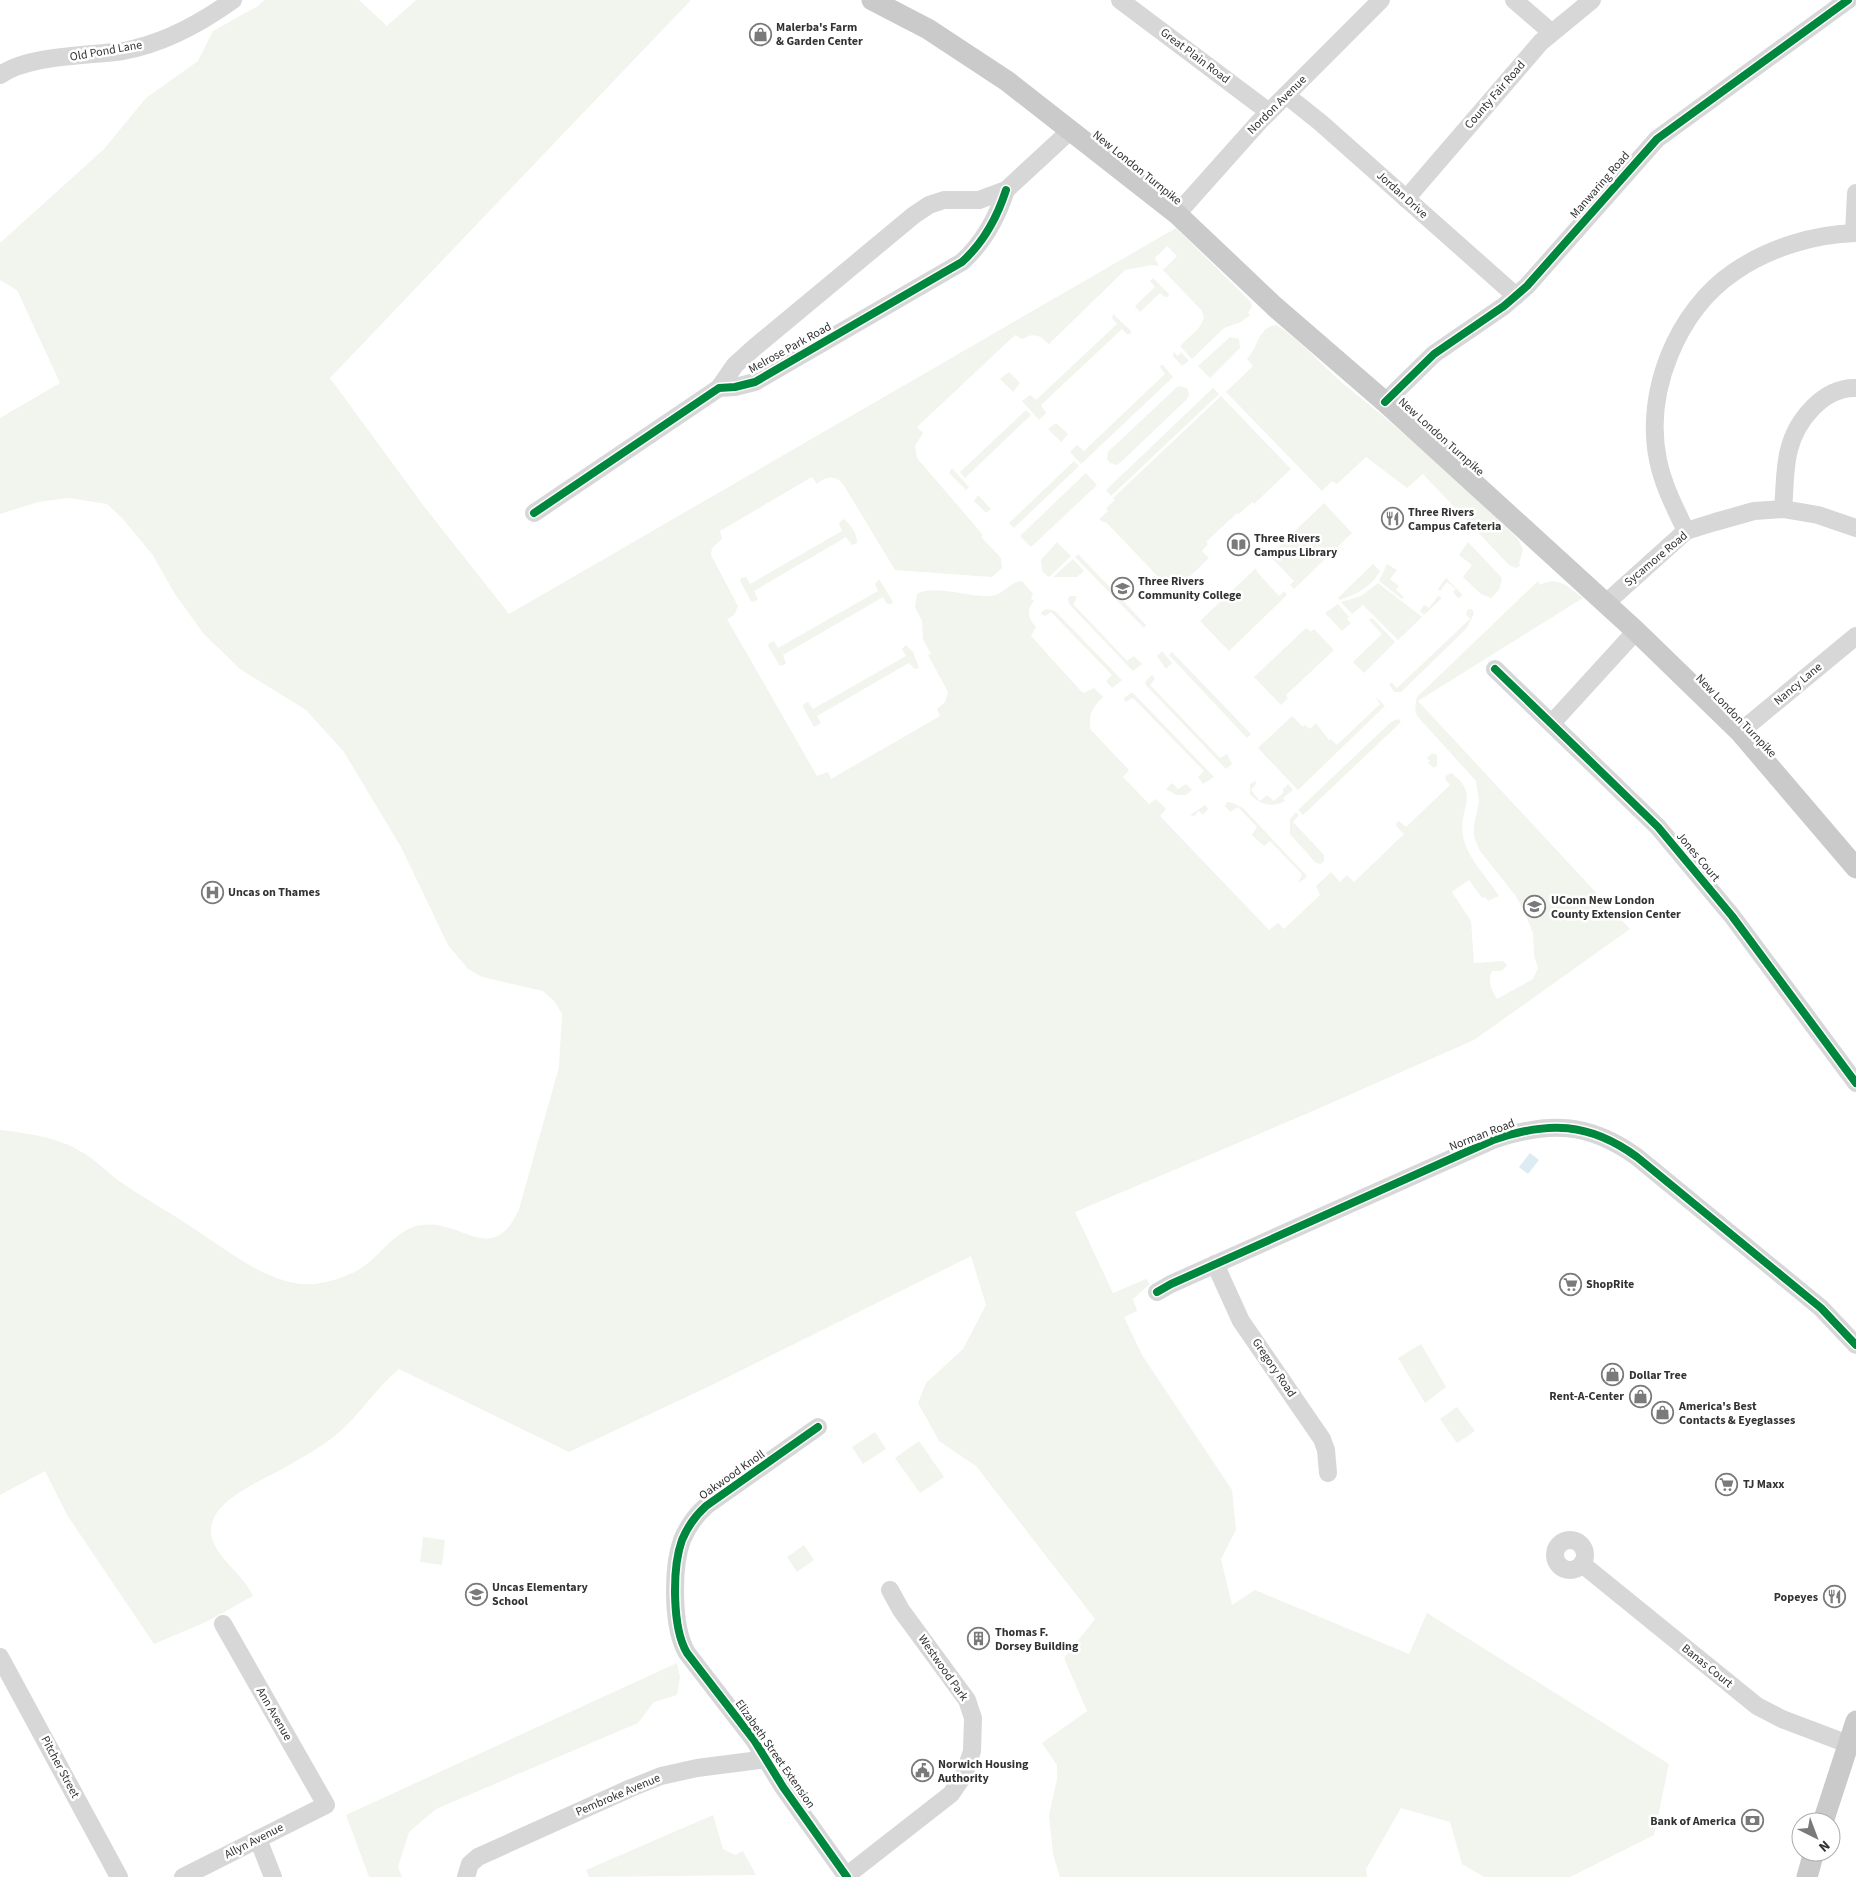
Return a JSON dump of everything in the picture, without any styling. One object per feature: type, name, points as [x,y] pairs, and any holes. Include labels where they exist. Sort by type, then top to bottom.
[{"type":"main road","name":"New London Turnpike","points":[[872,0],[928,29],[1007,81],[1177,214],[1274,306],[1385,402],[1636,631],[1740,732],[1856,868]]},
{"type":"main road","points":[[1826,1812],[1856,1721]]},
{"type":"main road","points":[[1807,1877],[1811,1862]]},
{"type":"street","name":"Old Pond Lane","points":[[0,75],[26,63],[123,50],[148,44],[190,27],[233,0]]},
{"type":"street","name":"Great Plain Road","points":[[1120,0],[1269,112]]},
{"type":"street","name":"Nordon Avenue","points":[[1177,214],[1269,112],[1381,0]]},
{"type":"street","points":[[1514,0],[1551,32]]},
{"type":"street","name":"County Fair Road","points":[[1406,199],[1551,32],[1592,0]]},
{"type":"street","name":"Manwaring Road","points":[[1385,402],[1440,350],[1516,296],[1540,273],[1656,140],[1848,0]]},
{"type":"street","name":"Jordan Drive","points":[[1286,95],[1516,296]]},
{"type":"street","name":"Melrose Park Road","points":[[534,513],[719,388],[735,365],[755,347],[921,210],[944,200],[979,200],[1006,190],[1071,130]]},
{"type":"street","name":"Melrose Park Road","points":[[719,388],[735,388],[755,382],[962,262],[979,245],[991,226],[1006,190]]},
{"type":"street","points":[[1686,531],[1670,496],[1658,459],[1655,413],[1663,373],[1678,337],[1704,299],[1734,273],[1766,254],[1813,238],[1855,233],[1854,198],[1856,193]]},
{"type":"street","points":[[1783,509],[1789,450],[1801,423],[1820,400],[1849,388],[1856,388]]},
{"type":"street","name":"Sycamore Road","points":[[1606,603],[1686,531],[1754,511],[1783,509],[1818,515],[1856,528]]},
{"type":"street","points":[[1552,724],[1636,631]]},
{"type":"street","name":"Nancy Lane","points":[[1740,732],[1856,636]]},
{"type":"street","name":"Jones Court","points":[[1495,669],[1658,827],[1732,916],[1856,1083]]},
{"type":"street","name":"Norman Road","points":[[1156,1292],[1493,1140],[1534,1129],[1573,1128],[1606,1138],[1637,1156],[1821,1308],[1856,1345]]},
{"type":"street","name":"Gregory Road","points":[[1215,1264],[1239,1317],[1322,1439],[1326,1450],[1328,1472]]},
{"type":"street","name":"Oakwood Knoll","points":[[683,1645],[678,1629],[676,1576],[682,1542],[688,1530],[706,1506],[818,1427]]},
{"type":"street","name":"Banas Court","points":[[1582,1564],[1757,1706],[1782,1719],[1848,1744]]},
{"type":"street","name":"Westwood Park","points":[[847,1877],[951,1794],[964,1775],[972,1750],[973,1718],[967,1700],[901,1610],[890,1590]]},
{"type":"street","name":"Ann Avenue","points":[[223,1624],[326,1805]]},
{"type":"street","name":"Elizabeth Street Extension","points":[[683,1645],[767,1760],[783,1787],[847,1877]]},
{"type":"street","name":"Pitcher Street","points":[[0,1657],[119,1877]]},
{"type":"street","name":"Pembroke Avenue","points":[[466,1877],[470,1864],[478,1857],[661,1776],[697,1768],[767,1760]]},
{"type":"street","name":"Allyn Avenue","points":[[183,1877],[326,1805]]},
{"type":"street","points":[[258,1839],[273,1877]]},
{"type":"shaded area","points":[[264,0],[359,0],[387,26],[416,0],[691,0],[330,378],[423,505],[509,614],[1176,228],[1251,302],[1252,306],[1248,313],[1250,315],[1241,322],[1224,328],[1192,359],[1180,346],[1199,328],[1204,318],[1202,311],[1163,270],[1177,256],[1167,246],[1155,258],[1159,266],[1152,265],[1125,270],[1049,344],[1043,338],[1033,335],[1022,339],[1015,335],[917,427],[923,433],[915,446],[917,458],[983,535],[981,537],[1001,558],[1002,568],[992,577],[895,570],[843,484],[833,478],[823,479],[817,484],[812,477],[720,531],[722,539],[712,548],[711,555],[738,606],[734,615],[727,619],[817,776],[828,772],[831,779],[940,716],[937,709],[945,702],[948,692],[928,655],[931,654],[923,639],[922,621],[915,607],[917,594],[932,590],[991,596],[1000,593],[1014,583],[1022,581],[1033,594],[1031,599],[1034,601],[1031,604],[1029,614],[1031,621],[1036,627],[1031,636],[1081,691],[1084,693],[1094,688],[1103,697],[1096,704],[1090,716],[1091,730],[1129,770],[1123,777],[1149,804],[1156,799],[1166,809],[1160,816],[1269,930],[1278,923],[1284,929],[1320,895],[1316,886],[1331,872],[1340,882],[1347,875],[1354,882],[1404,834],[1396,826],[1397,822],[1399,821],[1406,827],[1450,785],[1445,779],[1451,773],[1460,781],[1467,795],[1462,826],[1465,844],[1473,860],[1499,896],[1488,901],[1485,897],[1482,898],[1469,880],[1452,892],[1471,921],[1474,963],[1503,961],[1507,965],[1502,971],[1492,971],[1490,978],[1491,986],[1497,999],[1533,979],[1538,968],[1534,955],[1533,933],[1515,895],[1480,851],[1474,837],[1474,825],[1479,801],[1476,781],[1418,717],[1415,710],[1416,700],[1538,581],[1540,585],[1552,581],[1558,582],[1568,586],[1583,598],[1418,701],[1630,929],[1474,1040],[1075,1212],[1113,1293],[1146,1279],[1150,1284],[1133,1299],[1137,1311],[1124,1317],[1142,1355],[1232,1490],[1236,1530],[1221,1559],[1232,1605],[1255,1590],[1409,1654],[1427,1613],[1669,1764],[1654,1835],[1570,1877],[1484,1877],[1462,1864],[1450,1822],[1401,1808],[1366,1869],[1367,1877],[1060,1877],[1053,1854],[1049,1815],[1057,1779],[1057,1765],[1042,1743],[1087,1711],[1064,1658],[1095,1619],[976,1466],[939,1441],[918,1403],[926,1383],[963,1349],[986,1305],[971,1256],[710,1386],[569,1452],[399,1369],[336,1435],[304,1457],[238,1493],[218,1511],[213,1521],[211,1533],[213,1541],[253,1596],[206,1622],[154,1644],[67,1515],[45,1471],[0,1495],[0,1130],[41,1136],[71,1146],[91,1158],[129,1188],[239,1259],[284,1281],[315,1284],[337,1279],[358,1270],[396,1237],[412,1227],[437,1225],[476,1237],[498,1236],[509,1226],[519,1209],[559,1067],[562,1014],[554,1001],[543,991],[482,977],[468,969],[448,945],[401,847],[344,752],[306,710],[240,669],[203,633],[175,594],[152,554],[122,518],[107,504],[69,498],[38,502],[0,514],[0,418],[60,383],[17,290],[0,280],[0,243],[104,149],[146,98],[198,61],[213,31],[258,6]]},
{"type":"shaded area","points":[[1153,278],[1169,294],[1168,297],[1160,293],[1140,312],[1135,306],[1155,287],[1150,281]]},
{"type":"shaded area","points":[[1113,314],[1131,331],[1131,334],[1127,334],[1122,329],[1041,405],[1046,413],[1039,420],[1022,401],[1030,395],[1036,400],[1117,324],[1112,318]]},
{"type":"shaded area","points":[[1276,325],[1296,340],[1341,382],[1416,444],[1518,539],[1523,550],[1519,563],[1521,565],[1516,568],[1509,565],[1423,474],[1407,488],[1366,457],[1337,484],[1332,481],[1322,491],[1226,392],[1253,366],[1247,359],[1265,330]]},
{"type":"shaded area","points":[[1230,337],[1239,339],[1240,348],[1210,378],[1198,366]]},
{"type":"shaded area","points":[[1174,352],[1178,356],[1181,352],[1189,361],[1182,366],[1173,356]]},
{"type":"shaded area","points":[[1161,365],[1173,377],[1081,464],[1070,452],[1077,445],[1084,451],[1165,374],[1160,367]]},
{"type":"shaded area","points":[[1009,372],[1020,383],[1013,392],[1000,379]]},
{"type":"shaded area","points":[[1178,386],[1187,388],[1189,395],[1187,399],[1117,465],[1110,463],[1107,459],[1108,452]]},
{"type":"shaded area","points":[[1213,388],[1219,394],[1111,496],[1106,490]]},
{"type":"shaded area","points":[[1221,396],[1291,469],[1254,504],[1252,502],[1239,514],[1237,513],[1206,542],[1208,544],[1202,551],[1209,558],[1184,582],[1173,577],[1163,582],[1106,522],[1104,523],[1099,519],[1108,511],[1106,508],[1115,500],[1113,498]]},
{"type":"shaded area","points":[[1026,410],[1031,415],[965,478],[960,472]]},
{"type":"shaded area","points":[[1056,423],[1068,434],[1061,442],[1048,429]]},
{"type":"shaded area","points":[[1074,461],[1079,466],[1014,528],[1009,523]]},
{"type":"shaded area","points":[[952,468],[969,487],[966,490],[949,473]]},
{"type":"shaded area","points":[[1086,473],[1097,485],[1031,547],[1020,536]]},
{"type":"shaded area","points":[[978,495],[991,509],[986,513],[974,501]]},
{"type":"shaded area","points":[[1324,503],[1352,533],[1294,589],[1290,585],[1294,581],[1272,558],[1268,557]]},
{"type":"shaded area","points":[[843,519],[853,530],[857,543],[852,545],[846,537],[754,591],[758,599],[754,602],[751,601],[740,581],[741,578],[746,577],[750,584],[842,531],[839,523]]},
{"type":"shaded area","points":[[1057,542],[1071,556],[1049,577],[1042,571],[1041,560]]},
{"type":"shaded area","points":[[1468,542],[1502,578],[1499,590],[1491,598],[1481,594],[1463,577],[1472,565],[1459,555]]},
{"type":"shaded area","points":[[1078,554],[1146,625],[1144,628],[1075,557]]},
{"type":"shaded area","points":[[1073,559],[1084,571],[1077,577],[1053,577]]},
{"type":"shaded area","points":[[1373,564],[1380,571],[1372,582],[1358,592],[1340,600],[1338,598]]},
{"type":"shaded area","points":[[1387,564],[1397,570],[1390,579],[1399,586],[1396,590],[1404,597],[1402,599],[1379,581]]},
{"type":"shaded area","points":[[1256,568],[1257,572],[1279,596],[1284,591],[1287,595],[1229,651],[1200,621]]},
{"type":"shaded area","points":[[1446,578],[1462,594],[1461,597],[1458,598],[1453,592],[1456,589],[1447,582],[1440,591],[1438,589]]},
{"type":"shaded area","points":[[879,579],[893,602],[891,604],[887,604],[883,597],[783,655],[786,664],[780,666],[768,646],[769,643],[774,641],[778,648],[878,591],[875,584]]},
{"type":"shaded area","points":[[1378,583],[1422,617],[1398,640],[1363,605],[1352,614],[1341,602],[1361,596]]},
{"type":"shaded area","points":[[1070,596],[1076,596],[1073,604],[1127,661],[1134,656],[1142,664],[1133,671],[1069,604],[1068,599]]},
{"type":"shaded area","points":[[1438,596],[1442,598],[1424,615],[1420,611],[1424,605],[1429,608]]},
{"type":"shaded area","points":[[1338,604],[1349,617],[1347,619],[1351,623],[1342,631],[1325,613]]},
{"type":"shaded area","points":[[1047,609],[1055,611],[1122,680],[1112,688],[1106,681],[1112,675],[1051,612],[1045,616],[1041,614],[1042,611]]},
{"type":"shaded area","points":[[1468,609],[1472,609],[1474,614],[1466,629],[1401,692],[1394,692],[1389,684],[1392,683],[1397,688],[1470,619],[1466,614]]},
{"type":"shaded area","points":[[1372,618],[1395,642],[1364,673],[1353,662],[1382,634],[1369,620]]},
{"type":"shaded area","points":[[1306,628],[1311,632],[1314,629],[1334,650],[1286,695],[1288,698],[1281,705],[1254,677]]},
{"type":"shaded area","points":[[906,645],[913,652],[919,668],[914,669],[909,663],[817,716],[821,723],[814,727],[803,707],[804,704],[808,702],[813,709],[906,656],[902,649]]},
{"type":"shaded area","points":[[1162,651],[1172,663],[1166,669],[1157,656]]},
{"type":"shaded area","points":[[1172,652],[1251,734],[1247,738],[1169,655]]},
{"type":"shaded area","points":[[1152,675],[1155,679],[1150,685],[1220,758],[1227,754],[1232,764],[1226,769],[1146,685],[1145,682]]},
{"type":"shaded area","points":[[1131,693],[1214,777],[1203,784],[1198,777],[1204,771],[1133,698],[1125,702],[1124,698]]},
{"type":"shaded area","points":[[1375,696],[1385,706],[1298,790],[1258,748],[1292,716],[1303,727],[1305,725],[1310,729],[1316,723],[1329,740],[1331,739],[1337,745],[1380,704]]},
{"type":"shaded area","points":[[1398,719],[1401,722],[1303,815],[1298,810],[1391,722]]},
{"type":"shaded area","points":[[1432,753],[1437,755],[1437,766],[1434,768],[1428,763],[1430,761],[1427,758]]},
{"type":"shaded area","points":[[1255,781],[1256,784],[1251,790],[1260,801],[1267,795],[1274,801],[1283,793],[1283,789],[1288,784],[1293,790],[1283,798],[1285,801],[1271,805],[1266,804],[1258,801],[1250,794],[1250,784]]},
{"type":"shaded area","points":[[1172,783],[1178,789],[1186,784],[1192,790],[1186,795],[1176,795],[1166,789]]},
{"type":"shaded area","points":[[1227,802],[1243,808],[1306,875],[1306,878],[1298,883],[1302,874],[1270,841],[1264,846],[1252,835],[1257,827],[1238,807],[1230,812],[1225,806]]},
{"type":"shaded area","points":[[1205,805],[1208,809],[1203,815],[1199,811],[1194,816],[1190,815]]},
{"type":"shaded area","points":[[1296,812],[1299,815],[1293,822],[1324,855],[1324,861],[1321,864],[1316,863],[1290,834],[1290,819]]},
{"type":"shaded area","points":[[1530,1153],[1539,1160],[1528,1174],[1519,1167]]},
{"type":"shaded area","points":[[1421,1344],[1446,1387],[1425,1403],[1398,1358]]},
{"type":"shaded area","points":[[1457,1407],[1475,1431],[1457,1443],[1440,1419]]},
{"type":"shaded area","points":[[875,1432],[886,1449],[863,1464],[852,1447]]},
{"type":"shaded area","points":[[919,1441],[944,1477],[920,1493],[895,1458]]},
{"type":"shaded area","points":[[423,1537],[445,1540],[442,1565],[420,1562]]},
{"type":"shaded area","points":[[804,1545],[814,1560],[797,1572],[787,1557]]},
{"type":"shaded area","points":[[677,1663],[680,1677],[677,1695],[654,1702],[638,1723],[436,1809],[409,1832],[398,1867],[402,1877],[369,1877],[346,1815]]},
{"type":"shaded area","points":[[713,1815],[723,1849],[735,1855],[743,1851],[756,1875],[589,1877],[586,1870]]},
{"type":"cycle path","points":[[1385,402],[1434,354],[1504,306],[1527,286],[1657,139],[1848,0]]},
{"type":"cycle path","points":[[534,513],[719,388],[735,387],[755,382],[962,262],[989,229],[1006,190]]},
{"type":"cycle path","points":[[1495,669],[1658,827],[1732,916],[1856,1083]]},
{"type":"cycle path","points":[[1157,1292],[1171,1284],[1493,1140],[1532,1130],[1568,1128],[1602,1137],[1637,1157],[1821,1308],[1856,1345]]},
{"type":"cycle path","points":[[818,1427],[706,1506],[689,1526],[682,1540],[676,1566],[676,1614],[678,1629],[687,1653],[754,1740],[783,1787],[847,1877]]},
{"type":"place","name":"Malerba's Farm & Garden Center","points":[[760,34]]},
{"type":"place","name":"Three Rivers Campus Cafeteria","points":[[1392,519]]},
{"type":"place","name":"Three Rivers Campus Library","points":[[1238,545]]},
{"type":"place","name":"Three Rivers Community College","points":[[1122,588]]},
{"type":"place","name":"Uncas on Thames","points":[[212,892]]},
{"type":"place","name":"UConn New London County Extension Center","points":[[1535,907]]},
{"type":"place","name":"ShopRite","points":[[1570,1284]]},
{"type":"place","name":"Dollar Tree","points":[[1613,1375]]},
{"type":"place","name":"Rent-A-Center","points":[[1640,1396]]},
{"type":"place","name":"America's Best Contacts & Eyeglasses","points":[[1663,1413]]},
{"type":"place","name":"TJ Maxx","points":[[1727,1484]]},
{"type":"place","name":"Uncas Elementary School","points":[[476,1594]]},
{"type":"place","name":"Popeyes","points":[[1834,1597]]},
{"type":"place","name":"Thomas F. Dorsey Building","points":[[979,1639]]},
{"type":"place","name":"Norwich Housing Authority","points":[[922,1771]]},
{"type":"place","name":"Bank of America","points":[[1752,1821]]}]
